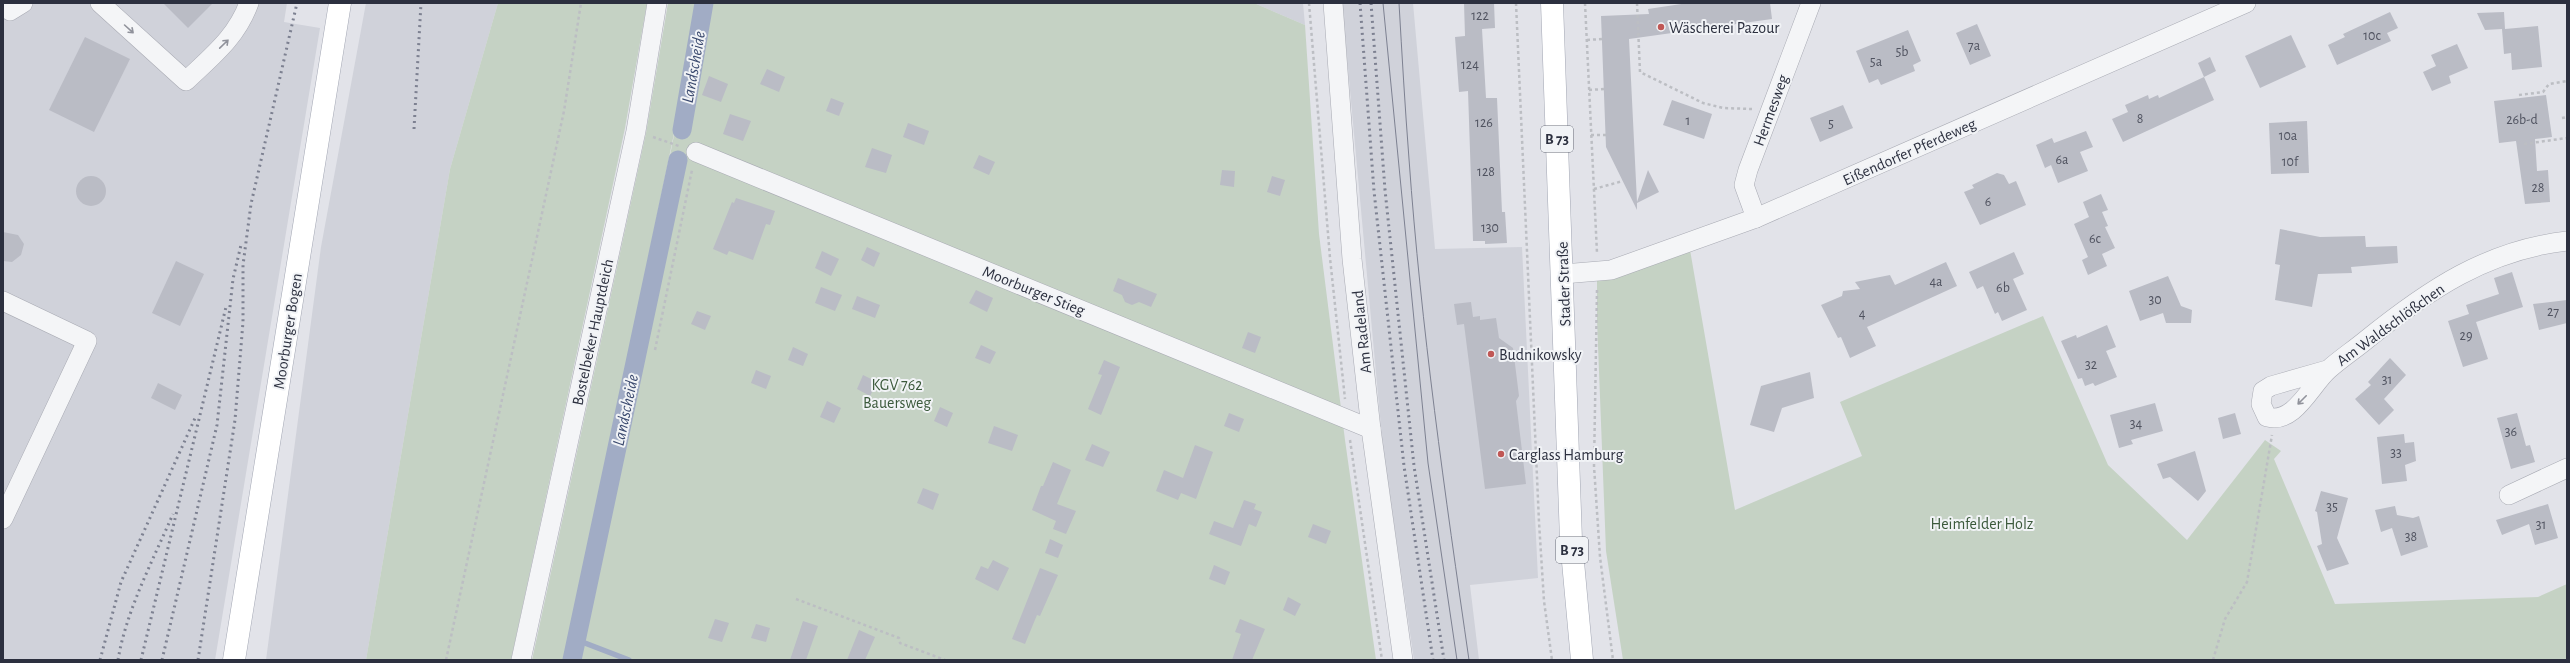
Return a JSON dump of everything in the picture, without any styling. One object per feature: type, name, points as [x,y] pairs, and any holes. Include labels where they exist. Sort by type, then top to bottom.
[{"type":"main road","name":"Moorburger Bogen","points":[[234,660],[340,3]]},
{"type":"main road","name":"Stader Straße","points":[[1552,3],[1572,540],[1582,660]]},
{"type":"street","points":[[6,3],[10,10],[23,3]]},
{"type":"street","points":[[100,3],[186,81],[232,36],[242,21],[249,3]]},
{"type":"street","name":"Bostelbeker Hauptdeich","points":[[521,660],[636,131],[657,3]]},
{"type":"street","name":"Am Radeland","points":[[1333,3],[1352,258],[1371,429],[1403,660]]},
{"type":"street","name":"Hermesweg","points":[[1756,218],[1744,185],[1770,108],[1811,3]]},
{"type":"street","name":"Eißendorfer Pferdeweg","points":[[1563,274],[1597,272],[1628,265],[1756,218],[2246,3]]},
{"type":"street","name":"Moorburger Stieg","points":[[696,152],[1371,429]]},
{"type":"street","name":"Am Waldschlößchen","points":[[2327,370],[2271,386],[2263,392],[2261,396],[2263,411],[2267,417],[2273,419],[2290,412],[2305,398],[2327,370],[2427,293],[2466,271],[2507,253],[2541,244],[2567,241]]},
{"type":"street","points":[[3,301],[87,340],[3,519]]},
{"type":"street","points":[[2509,495],[2567,468]]},
{"type":"path","points":[[446,660],[562,118],[581,3]]},
{"type":"path","points":[[1516,3],[1540,538],[1544,601],[1552,660]]},
{"type":"path","points":[[1585,3],[1597,272],[1594,466],[1600,557],[1613,660]]},
{"type":"path","points":[[1637,3],[1640,72],[1703,103],[1723,108],[1770,108]]},
{"type":"path","points":[[1587,40],[1602,40]]},
{"type":"path","points":[[2518,95],[2543,92],[2549,84],[2567,81]]},
{"type":"path","points":[[1589,90],[1604,89]]},
{"type":"path","points":[[2562,118],[2567,117]]},
{"type":"path","points":[[636,131],[696,152],[655,350]]},
{"type":"path","points":[[1591,135],[1606,135]]},
{"type":"path","points":[[2524,144],[2567,138]]},
{"type":"path","points":[[1594,189],[1623,181]]},
{"type":"path","points":[[2213,660],[2225,619],[2247,582],[2273,419]]},
{"type":"path","points":[[796,599],[898,638],[900,644],[945,660]]},
{"type":"shaded area","points":[[3,3],[287,3],[284,22],[320,28],[215,660],[3,660]]},
{"type":"shaded area","points":[[366,3],[498,3],[450,169],[366,660],[266,660],[321,247]]},
{"type":"shaded area","points":[[1254,3],[1303,3],[1305,25]]},
{"type":"shaded area","points":[[1342,3],[1413,3],[1435,249],[1522,247],[1538,578],[1470,585],[1479,660],[1414,660],[1383,449]]},
{"type":"green space","points":[[498,3],[647,3],[625,128],[511,660],[366,660],[450,169]]},
{"type":"green space","name":"KGV 762 Bauersweg","points":[[668,3],[700,3],[697,21],[707,24],[711,3],[1254,3],[1305,25],[1319,234],[1345,440],[1376,660],[570,660],[683,90],[565,660],[532,660],[646,133]]},
{"type":"green space","name":"Heimfelder Holz","points":[[1689,244],[1735,510],[1862,456],[1840,402],[2043,316],[2108,465],[2187,540],[2265,440],[2281,451],[2274,459],[2335,604],[2538,597],[2567,584],[2567,660],[1623,660],[1606,551],[1597,320],[1597,272]]},
{"type":"building","points":[[163,3],[213,3],[188,28]]},
{"type":"building","points":[[1464,3],[1494,3],[1495,28],[1482,29],[1486,98],[1497,98],[1502,212],[1505,212],[1507,243],[1485,244],[1485,241],[1473,241],[1468,91],[1459,92],[1455,37],[1465,36]]},
{"type":"building","points":[[1688,3],[1770,3],[1772,19],[1629,39],[1637,202],[1648,170],[1659,192],[1637,203],[1637,210],[1606,147],[1601,16],[1649,14],[1648,9]]},
{"type":"building","points":[[2390,12],[2398,28],[2387,33],[2391,41],[2337,65],[2328,45],[2345,37],[2343,34]]},
{"type":"building","points":[[2504,12],[2505,29],[2538,26],[2542,67],[2512,70],[2511,53],[2504,54],[2502,29],[2485,30],[2477,13]]},
{"type":"building","points":[[1977,24],[1991,56],[1970,65],[1956,33]]},
{"type":"building","points":[[1908,30],[1921,61],[1913,65],[1915,71],[1881,85],[1878,79],[1869,83],[1856,51]]},
{"type":"building","points":[[2291,35],[2306,67],[2260,88],[2245,56]]},
{"type":"building","points":[[85,37],[130,59],[94,132],[49,110]]},
{"type":"building","points":[[2457,44],[2468,68],[2449,76],[2451,83],[2432,91],[2423,72],[2436,66],[2431,55]]},
{"type":"building","points":[[2210,57],[2216,71],[2204,77],[2198,63]]},
{"type":"building","points":[[767,69],[785,77],[779,92],[760,84]]},
{"type":"building","points":[[709,76],[728,84],[721,102],[702,95]]},
{"type":"building","points":[[2204,77],[2214,100],[2123,142],[2112,119],[2128,112],[2125,105],[2148,95],[2149,99],[2158,95],[2159,98]]},
{"type":"building","points":[[2546,95],[2552,137],[2535,139],[2537,171],[2548,170],[2550,202],[2525,204],[2516,141],[2499,143],[2494,101]]},
{"type":"building","points":[[831,98],[844,103],[839,116],[826,111]]},
{"type":"building","points":[[1672,100],[1712,114],[1704,139],[1663,125]]},
{"type":"building","points":[[1843,105],[1853,128],[1820,142],[1810,118]]},
{"type":"building","points":[[730,114],[751,121],[743,141],[723,134]]},
{"type":"building","points":[[2307,121],[2309,173],[2271,174],[2269,123]]},
{"type":"building","points":[[908,123],[929,131],[924,145],[903,137]]},
{"type":"building","points":[[2086,131],[2093,147],[2080,152],[2088,171],[2058,183],[2051,165],[2045,168],[2036,145],[2052,138],[2054,143]]},
{"type":"building","points":[[872,148],[892,155],[886,173],[865,167]]},
{"type":"building","points":[[979,155],[995,162],[989,175],[973,168]]},
{"type":"building","points":[[1222,170],[1235,171],[1234,187],[1220,185]]},
{"type":"building","points":[[1997,173],[2004,175],[2009,184],[2016,181],[2026,205],[1980,225],[1964,192],[1974,188],[1972,185]]},
{"type":"building","points":[[91,176],[97,177],[105,185],[105,197],[97,205],[91,206],[85,205],[77,197],[76,191],[77,185],[85,177]]},
{"type":"building","points":[[1272,176],[1285,180],[1280,196],[1267,192]]},
{"type":"building","points":[[2101,194],[2108,210],[2102,212],[2108,226],[2105,227],[2115,248],[2102,254],[2107,266],[2088,275],[2082,260],[2088,257],[2074,224],[2089,217],[2083,202]]},
{"type":"building","points":[[736,198],[775,211],[770,225],[766,224],[753,260],[729,251],[727,255],[713,249],[732,202],[734,203]]},
{"type":"building","points":[[2280,229],[2320,237],[2365,236],[2366,247],[2397,246],[2398,263],[2351,267],[2352,273],[2318,274],[2312,307],[2275,300],[2280,265],[2275,264]]},
{"type":"building","points":[[3,232],[18,235],[24,244],[21,255],[12,262],[3,261]]},
{"type":"building","points":[[867,247],[880,253],[874,267],[861,260]]},
{"type":"building","points":[[822,251],[839,259],[831,276],[815,268]]},
{"type":"building","points":[[2014,252],[2024,274],[2013,279],[2027,310],[2002,321],[1998,312],[1995,314],[1983,286],[1977,289],[1969,272]]},
{"type":"building","points":[[176,261],[204,274],[180,326],[152,313]]},
{"type":"building","points":[[1946,262],[1957,286],[1867,327],[1876,346],[1850,358],[1841,337],[1838,338],[1821,305],[1842,296],[1843,291],[1860,289],[1855,282],[1890,275],[1895,285]]},
{"type":"building","points":[[2512,272],[2523,307],[2476,322],[2488,359],[2463,367],[2448,321],[2469,314],[2466,305],[2499,294],[2494,278]]},
{"type":"building","points":[[2168,276],[2181,306],[2192,310],[2191,323],[2166,323],[2163,313],[2140,321],[2129,291]]},
{"type":"building","points":[[1118,278],[1157,294],[1151,307],[1139,302],[1132,305],[1125,302],[1122,295],[1113,291]]},
{"type":"building","points":[[821,287],[842,295],[835,311],[815,303]]},
{"type":"building","points":[[976,290],[993,298],[987,312],[969,303]]},
{"type":"building","points":[[857,296],[880,305],[875,318],[852,309]]},
{"type":"building","points":[[2567,300],[2567,323],[2539,330],[2533,304]]},
{"type":"building","points":[[1471,302],[1473,317],[1480,316],[1480,320],[1496,318],[1499,338],[1513,348],[1519,396],[1516,401],[1526,484],[1485,489],[1464,324],[1457,325],[1454,304]]},
{"type":"building","points":[[697,311],[711,316],[705,330],[691,324]]},
{"type":"building","points":[[2107,325],[2116,347],[2106,351],[2117,377],[2095,386],[2093,383],[2085,386],[2082,378],[2078,379],[2061,341],[2076,335],[2077,338]]},
{"type":"building","points":[[1248,332],[1261,337],[1255,353],[1242,348]]},
{"type":"building","points":[[981,345],[996,352],[990,364],[975,358]]},
{"type":"building","points":[[793,347],[808,354],[803,366],[788,360]]},
{"type":"building","points":[[2390,358],[2406,375],[2384,399],[2394,410],[2379,425],[2355,399],[2371,385],[2368,382]]},
{"type":"building","points":[[1104,360],[1120,367],[1101,415],[1088,409],[1102,375],[1098,374]]},
{"type":"building","points":[[756,370],[771,376],[766,389],[751,383]]},
{"type":"building","points":[[1810,372],[1814,398],[1782,408],[1774,432],[1750,425],[1761,386]]},
{"type":"building","points":[[863,375],[877,382],[870,396],[857,389]]},
{"type":"building","points":[[158,383],[182,395],[175,410],[151,398]]},
{"type":"building","points":[[827,401],[841,408],[834,423],[820,417]]},
{"type":"building","points":[[2155,403],[2163,431],[2131,440],[2133,444],[2119,448],[2110,415]]},
{"type":"building","points":[[940,407],[953,413],[947,427],[934,421]]},
{"type":"building","points":[[1229,413],[1244,419],[1239,432],[1224,426]]},
{"type":"building","points":[[2235,413],[2241,434],[2223,439],[2218,418]]},
{"type":"building","points":[[2517,413],[2526,446],[2530,445],[2535,462],[2511,469],[2497,418]]},
{"type":"building","points":[[994,426],[1018,435],[1012,451],[988,443]]},
{"type":"building","points":[[2404,434],[2405,443],[2414,442],[2416,461],[2405,465],[2407,481],[2382,484],[2377,437]]},
{"type":"building","points":[[1092,444],[1110,452],[1103,467],[1085,460]]},
{"type":"building","points":[[1195,445],[1213,452],[1196,499],[1181,493],[1178,500],[1156,491],[1164,470],[1183,478]]},
{"type":"building","points":[[2195,451],[2206,491],[2198,501],[2170,477],[2163,479],[2157,464]]},
{"type":"building","points":[[1053,462],[1071,470],[1057,504],[1076,511],[1066,534],[1053,529],[1056,521],[1032,510],[1041,486],[1043,486]]},
{"type":"building","points":[[923,488],[939,494],[933,510],[917,503]]},
{"type":"building","points":[[2321,491],[2348,498],[2337,538],[2349,564],[2327,571],[2317,546],[2322,544],[2317,512],[2315,511]]},
{"type":"building","points":[[1244,500],[1256,504],[1254,509],[1262,512],[1256,527],[1249,524],[1241,546],[1209,534],[1214,521],[1233,528]]},
{"type":"building","points":[[2548,504],[2558,538],[2535,545],[2529,524],[2502,535],[2496,520]]},
{"type":"building","points":[[2395,506],[2397,515],[2413,518],[2419,516],[2428,547],[2401,556],[2392,528],[2381,532],[2375,510]]},
{"type":"building","points":[[1313,524],[1331,531],[1326,544],[1308,537]]},
{"type":"building","points":[[1050,539],[1063,545],[1058,558],[1045,553]]},
{"type":"building","points":[[993,560],[1009,568],[998,591],[975,579],[981,566],[988,569]]},
{"type":"building","points":[[1214,565],[1230,572],[1225,585],[1209,579]]},
{"type":"building","points":[[1040,568],[1058,575],[1040,616],[1037,615],[1025,644],[1012,639]]},
{"type":"building","points":[[1288,597],[1301,604],[1295,616],[1283,610]]},
{"type":"building","points":[[715,619],[729,623],[722,642],[708,638]]},
{"type":"building","points":[[1240,619],[1265,629],[1252,660],[1232,660],[1241,634],[1235,632]]},
{"type":"building","points":[[803,621],[818,626],[806,660],[790,660]]},
{"type":"building","points":[[756,624],[770,628],[766,642],[751,638]]},
{"type":"building","points":[[859,630],[875,637],[865,660],[847,660]]},
{"type":"waterway","name":"Landscheide","points":[[682,130],[704,3]]},
{"type":"waterway","name":"Landscheide","points":[[572,660],[678,160]]},
{"type":"waterway","points":[[577,640],[629,660]]},
{"type":"tram line","points":[[1383,3],[1428,463],[1457,660]]},
{"type":"tram line","points":[[1399,3],[1409,159],[1420,285],[1443,473],[1469,660]]},
{"type":"railway","points":[[198,660],[235,420],[243,322],[243,265],[251,204],[297,3]]},
{"type":"railway","points":[[414,129],[421,3]]},
{"type":"railway","points":[[1360,3],[1374,191],[1404,466],[1433,660]]},
{"type":"railway","points":[[1371,3],[1385,190],[1414,466],[1444,660]]},
{"type":"railway","points":[[162,660],[217,425],[233,279],[241,245]]},
{"type":"railway","points":[[141,660],[226,307]]},
{"type":"railway","points":[[100,660],[121,582],[196,416]]},
{"type":"railway","points":[[118,660],[127,623],[134,604],[173,514]]},
{"type":"place","name":"Wäscherei Pazour","points":[[1661,27]]},
{"type":"place","name":"Budnikowsky","points":[[1491,354]]},
{"type":"place","name":"Carglass Hamburg","points":[[1501,454]]}]
